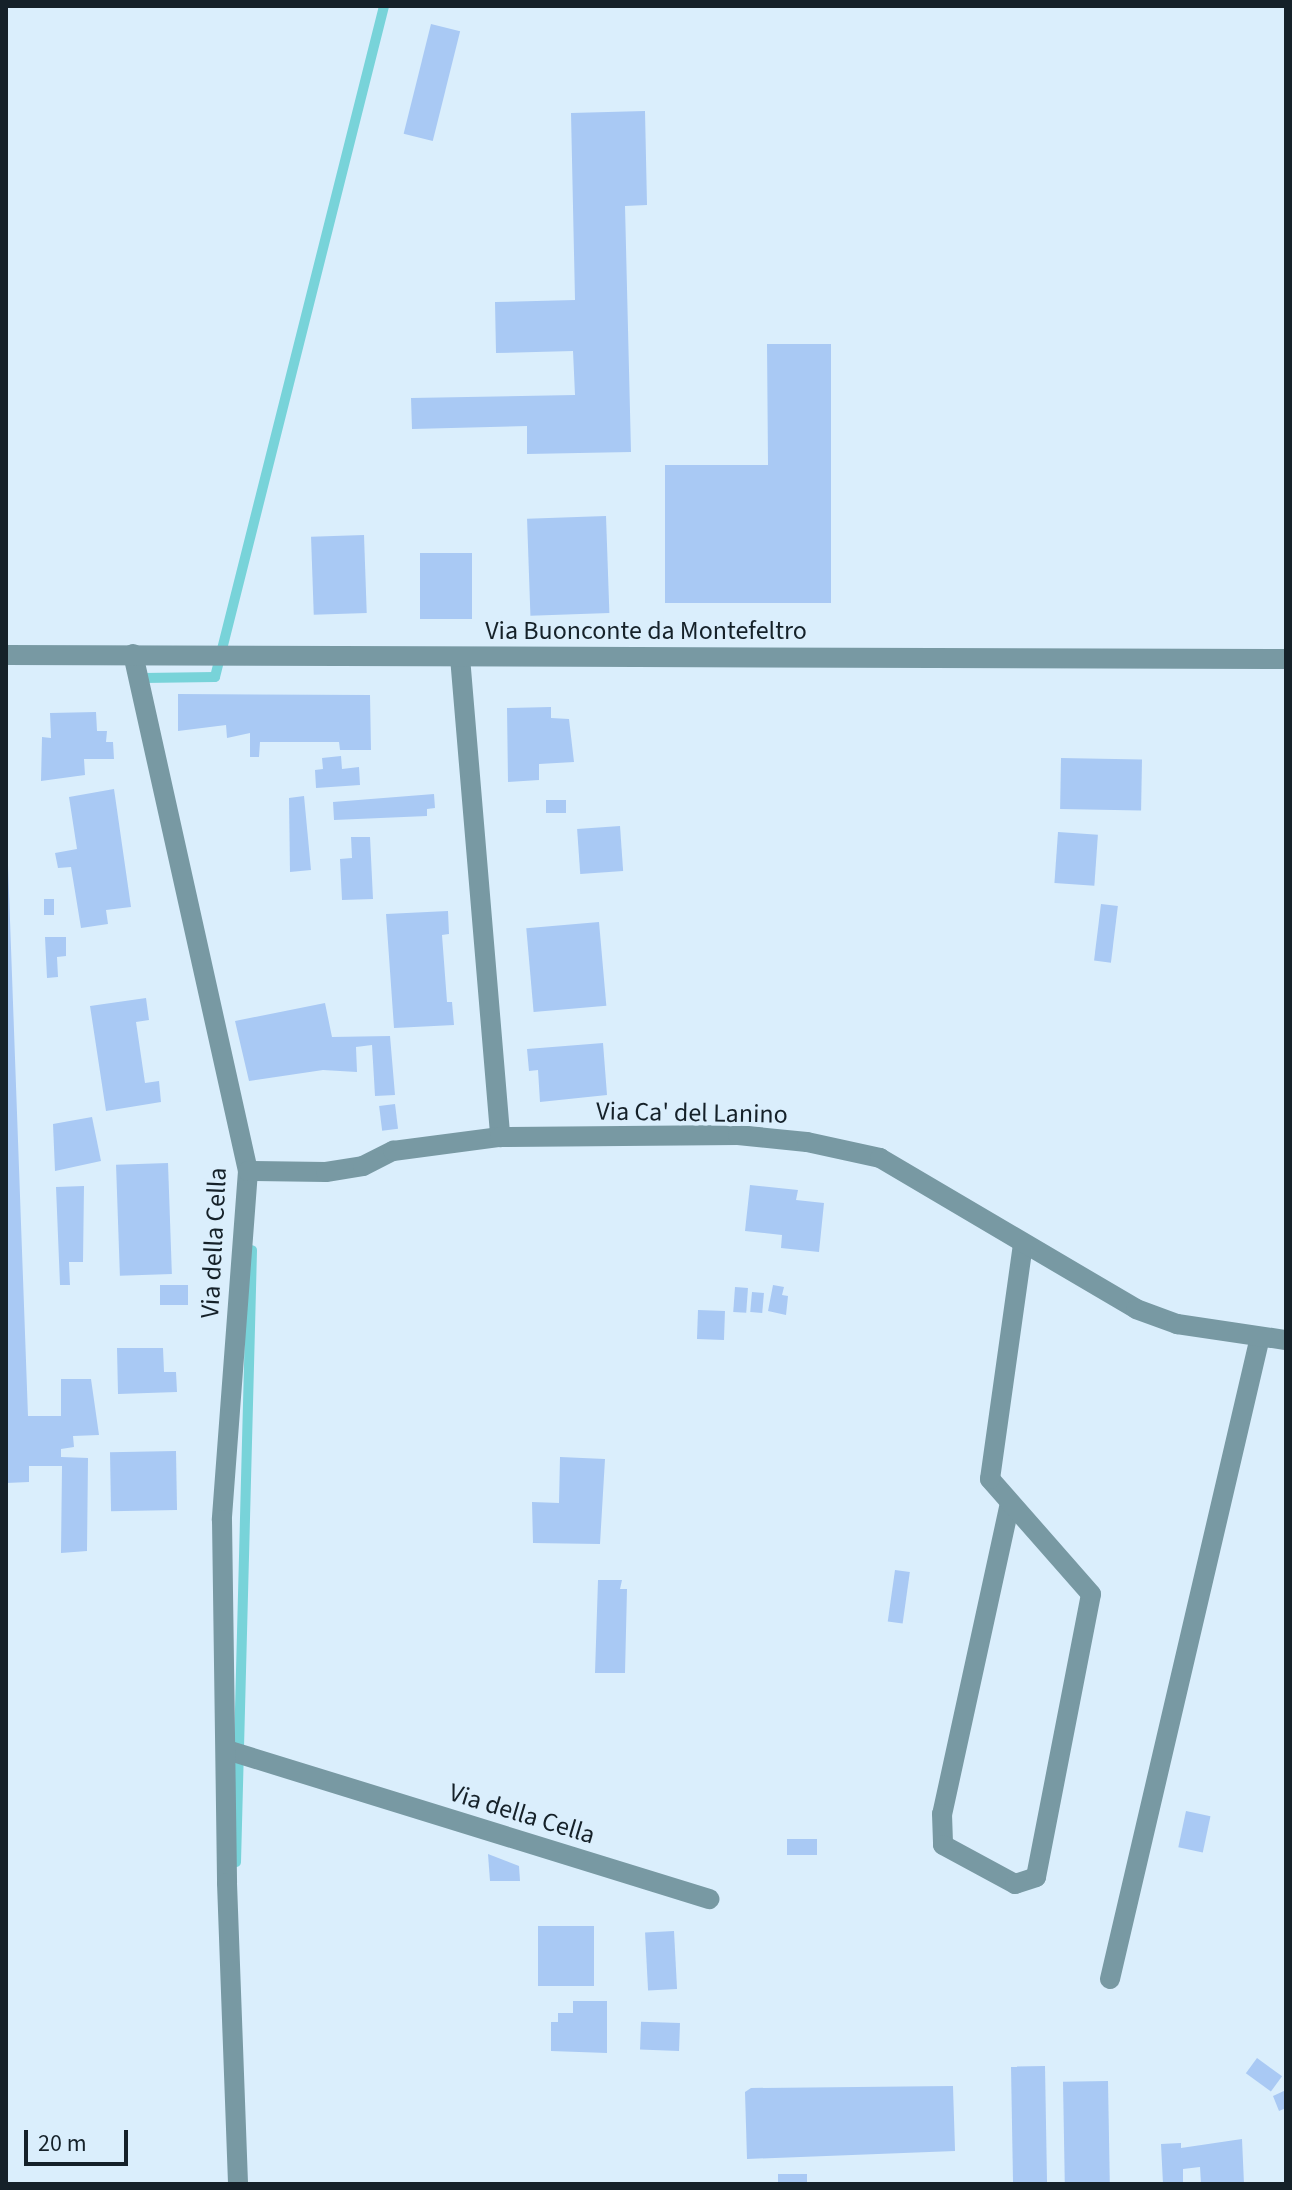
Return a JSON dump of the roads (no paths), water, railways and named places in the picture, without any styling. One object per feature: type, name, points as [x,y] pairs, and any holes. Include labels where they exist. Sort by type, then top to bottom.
[{"type":"street","name":"Via della Cella","points":[[133,654],[248,1171],[222,1520],[238,2184]]},
{"type":"street","name":"Via Buonconte da Montefeltro","points":[[6,655],[1286,659]]},
{"type":"street","points":[[460,657],[500,1137]]},
{"type":"street","name":"Via Ca' del Lanino","points":[[248,1171],[326,1172],[363,1166],[393,1151],[500,1137],[738,1135],[807,1142],[880,1158],[1136,1309],[1177,1324],[1286,1340]]},
{"type":"street","points":[[1010,1503],[942,1814],[943,1845],[1015,1884],[1036,1877],[1091,1594],[990,1479],[1023,1244]]},
{"type":"street","points":[[1110,1979],[1260,1337]]},
{"type":"street","name":"Via della Cella","points":[[227,1750],[709,1899]]},
{"type":"waterway","points":[[144,682],[143,678],[215,677],[384,6]]},
{"type":"waterway","points":[[236,1862],[252,1250]]}]
